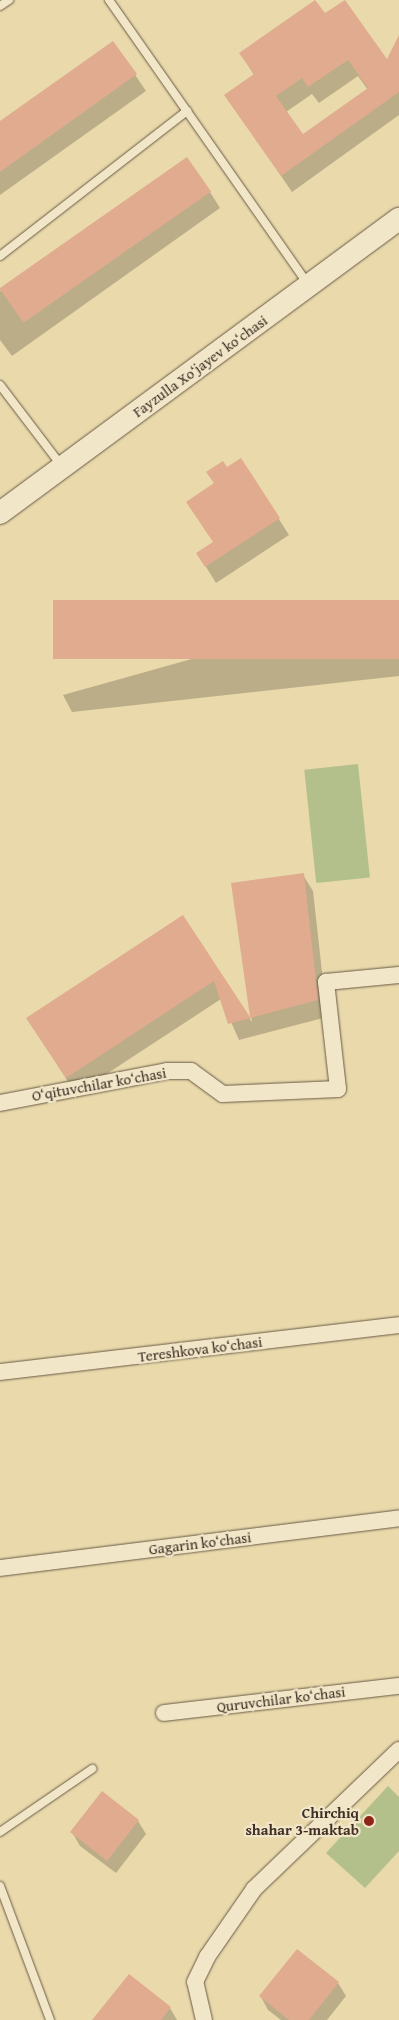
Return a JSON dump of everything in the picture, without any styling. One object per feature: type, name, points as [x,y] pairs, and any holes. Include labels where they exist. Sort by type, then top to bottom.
[{"type":"main road","name":"Fayzulla Xo‘jayev ko‘chasi","points":[[0,513],[399,219]]},
{"type":"street","name":"O‘qituvchilar ko‘chasi","points":[[1,1103],[167,1070],[191,1070],[223,1094],[338,1089],[326,982],[399,975]]},
{"type":"street","name":"Tereshkova ko‘chasi","points":[[0,1372],[399,1325]]},
{"type":"street","name":"Gagarin ko‘chasi","points":[[0,1568],[399,1518]]},
{"type":"street","name":"Quruvchilar ko‘chasi","points":[[164,1713],[399,1686]]},
{"type":"street","points":[[204,2020],[195,1982],[207,1957],[254,1889],[399,1750]]},
{"type":"lane","points":[[0,6],[9,0]]},
{"type":"lane","points":[[109,0],[309,286]]},
{"type":"lane","points":[[0,256],[187,111]]},
{"type":"lane","points":[[0,385],[62,467]]},
{"type":"lane","points":[[0,1832],[92,1769]]},
{"type":"lane","points":[[0,1886],[50,2020]]},
{"type":"green space","points":[[358,764],[370,877],[316,883],[304,770]]},
{"type":"green space","name":"Chirchiq shahar 3-maktab","points":[[388,1786],[399,1797],[399,1851],[365,1888],[326,1853]]},
{"type":"building","points":[[315,0],[325,13],[345,0],[387,59],[399,35],[399,92],[281,176],[224,95],[254,74],[239,53]],"holes":[[[348,60],[368,88],[303,134],[276,96],[302,78],[308,87]]]},
{"type":"building","points":[[113,41],[137,74],[0,172],[0,121]]},
{"type":"building","points":[[187,157],[211,191],[24,323],[0,288]]},
{"type":"building","points":[[241,458],[280,518],[205,567],[196,553],[213,542],[186,502],[214,483],[206,472],[223,461],[227,467]]},
{"type":"building","points":[[53,600],[399,600],[399,659],[53,659]]},
{"type":"building","points":[[304,873],[318,1000],[228,1024],[214,981],[66,1078],[26,1018],[183,915],[250,1017],[231,883]]},
{"type":"building","points":[[102,1791],[139,1820],[107,1861],[70,1832]]},
{"type":"building","points":[[297,1949],[339,1982],[309,2020],[289,2020],[259,1996]]},
{"type":"building","points":[[129,1974],[171,2007],[161,2020],[92,2020]]},
{"type":"place","name":"Chirchiq shahar 3-maktab","points":[[369,1821]]}]
